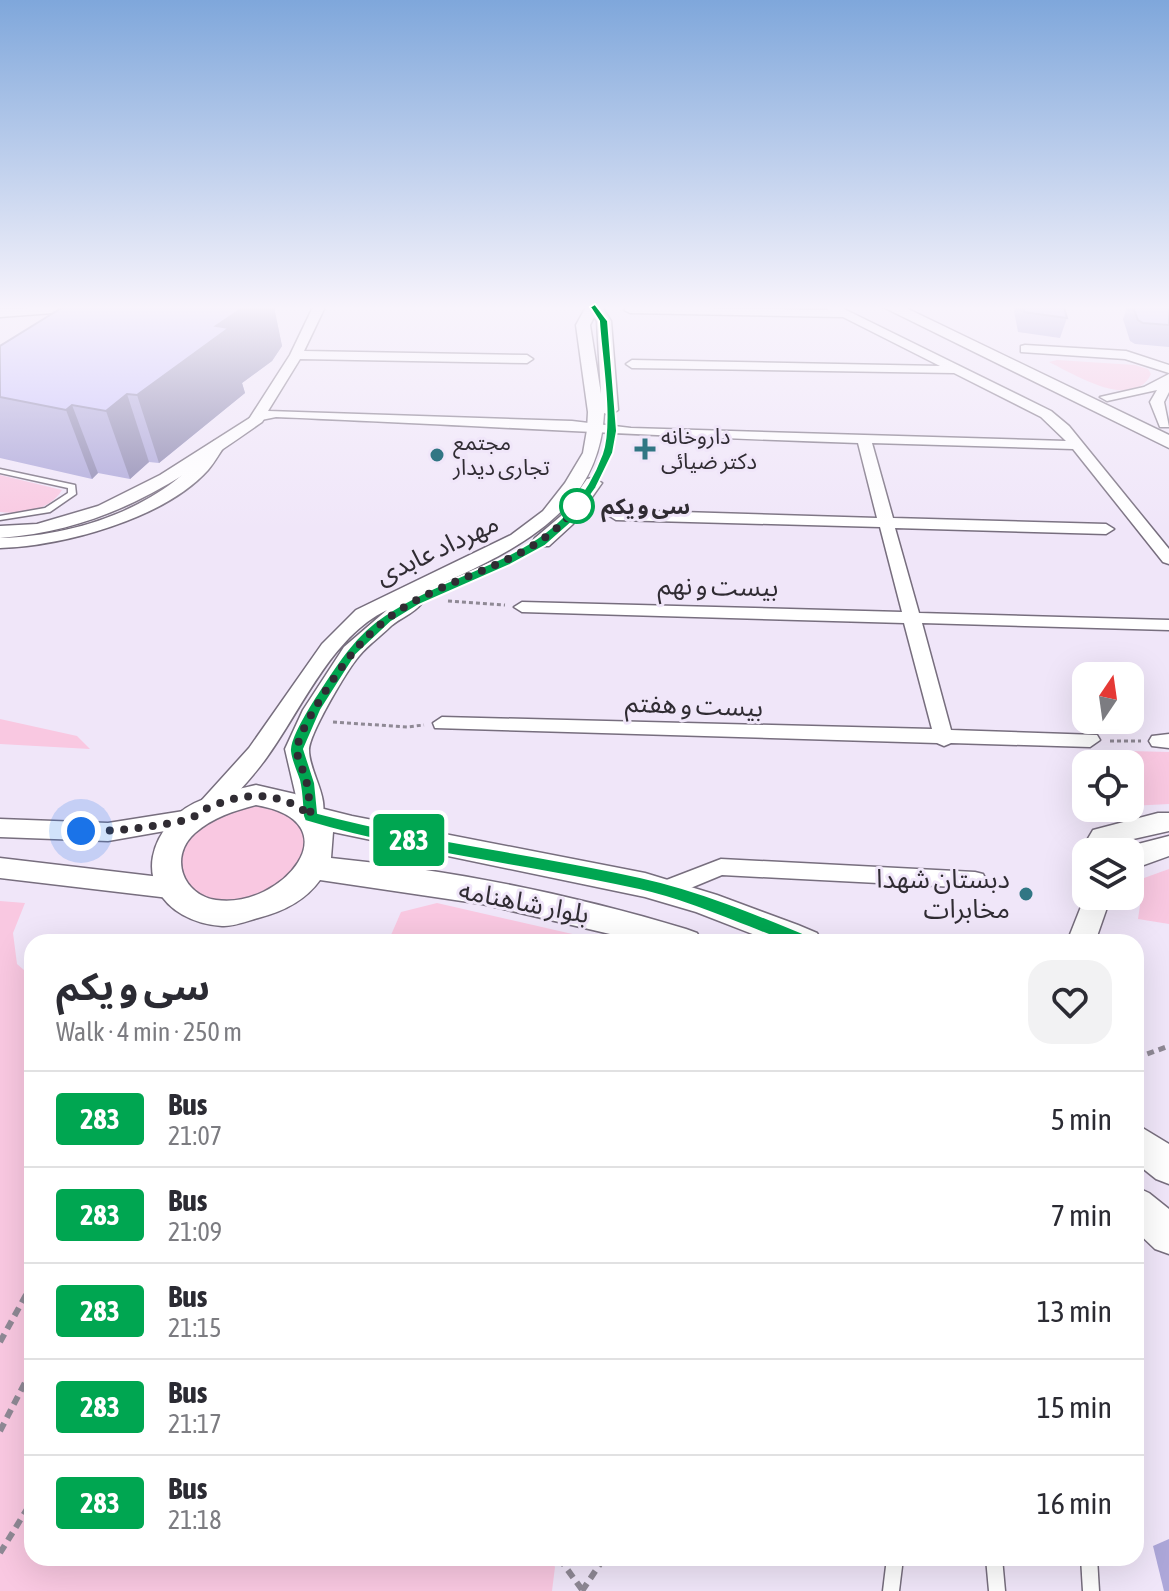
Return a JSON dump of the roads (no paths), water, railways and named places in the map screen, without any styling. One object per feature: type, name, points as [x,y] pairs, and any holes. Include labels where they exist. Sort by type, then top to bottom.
[{"type":"main road","points":[[1058,381],[1168,430]]},
{"type":"main road","points":[[1074,381],[1168,430]]},
{"type":"main road","points":[[256,795],[278,797],[297,805],[311,816],[319,832],[319,850],[312,868],[298,885],[277,899],[240,911],[203,910],[183,902],[169,888],[163,871],[165,853],[174,835],[200,813],[232,798],[256,795]]},
{"type":"main road","name":"بلوار شاهنامه","points":[[311,816],[377,835],[508,857],[664,890],[787,934]]},
{"type":"main road","name":"بلوار شاهنامه","points":[[312,868],[359,870],[494,894],[629,923],[662,934]]},
{"type":"main road","points":[[1144,1147],[1169,1166]]},
{"type":"main road","points":[[1144,1213],[1169,1235]]},
{"type":"street","points":[[0,532],[48,530],[92,518],[155,486],[256,419],[280,381]]},
{"type":"street","name":"مهرداد عابدی","points":[[311,816],[307,783],[297,749],[314,710],[351,652],[387,619],[414,602],[506,562],[549,536],[567,520],[591,488],[608,453],[596,412],[591,381]]},
{"type":"street","points":[[981,381],[1046,414],[1064,429],[1169,559]]},
{"type":"street","points":[[1107,397],[1148,390],[1165,381]]},
{"type":"street","points":[[1168,381],[1157,402],[1168,430]]},
{"type":"street","points":[[256,419],[268,422],[571,434],[603,430],[1077,445]]},
{"type":"street","name":"مهرداد عابدی","points":[[200,813],[257,754],[329,649],[363,614],[529,531],[549,515],[573,485],[603,430]]},
{"type":"street","points":[[864,440],[944,739]]},
{"type":"street","points":[[0,543],[20,544],[55,538],[131,512],[198,472],[219,444]]},
{"type":"street","points":[[616,515],[1106,529]]},
{"type":"street","name":"بیست و نهم","points":[[522,607],[1169,625]]},
{"type":"street","name":"بیست و هفتم","points":[[442,723],[944,739],[1090,740]]},
{"type":"street","points":[[0,828],[108,832],[200,813]]},
{"type":"street","points":[[1101,838],[1145,825],[1169,822]]},
{"type":"street","points":[[1144,852],[1169,846]]},
{"type":"street","points":[[664,890],[721,867],[975,880]]},
{"type":"street","points":[[0,868],[169,888]]},
{"type":"street","points":[[1083,934],[1091,910]]},
{"type":"lane","points":[[0,471],[72,487],[72,494],[47,510],[0,518]]},
{"type":"lane","points":[[891,1591],[894,1566]]},
{"type":"lane","points":[[995,1566],[997,1591]]},
{"type":"lane","points":[[1089,1566],[1091,1591]]},
{"type":"place","name":"داروخانه دکتر ضیائی","points":[[645,449]]},
{"type":"place","name":"مجتمع تجاری دیدار","points":[[437,455]]},
{"type":"place","name":"سی و یکم","points":[[577,506]]},
{"type":"place","name":"دبستان شهدا مخابرات","points":[[1026,894]]}]
